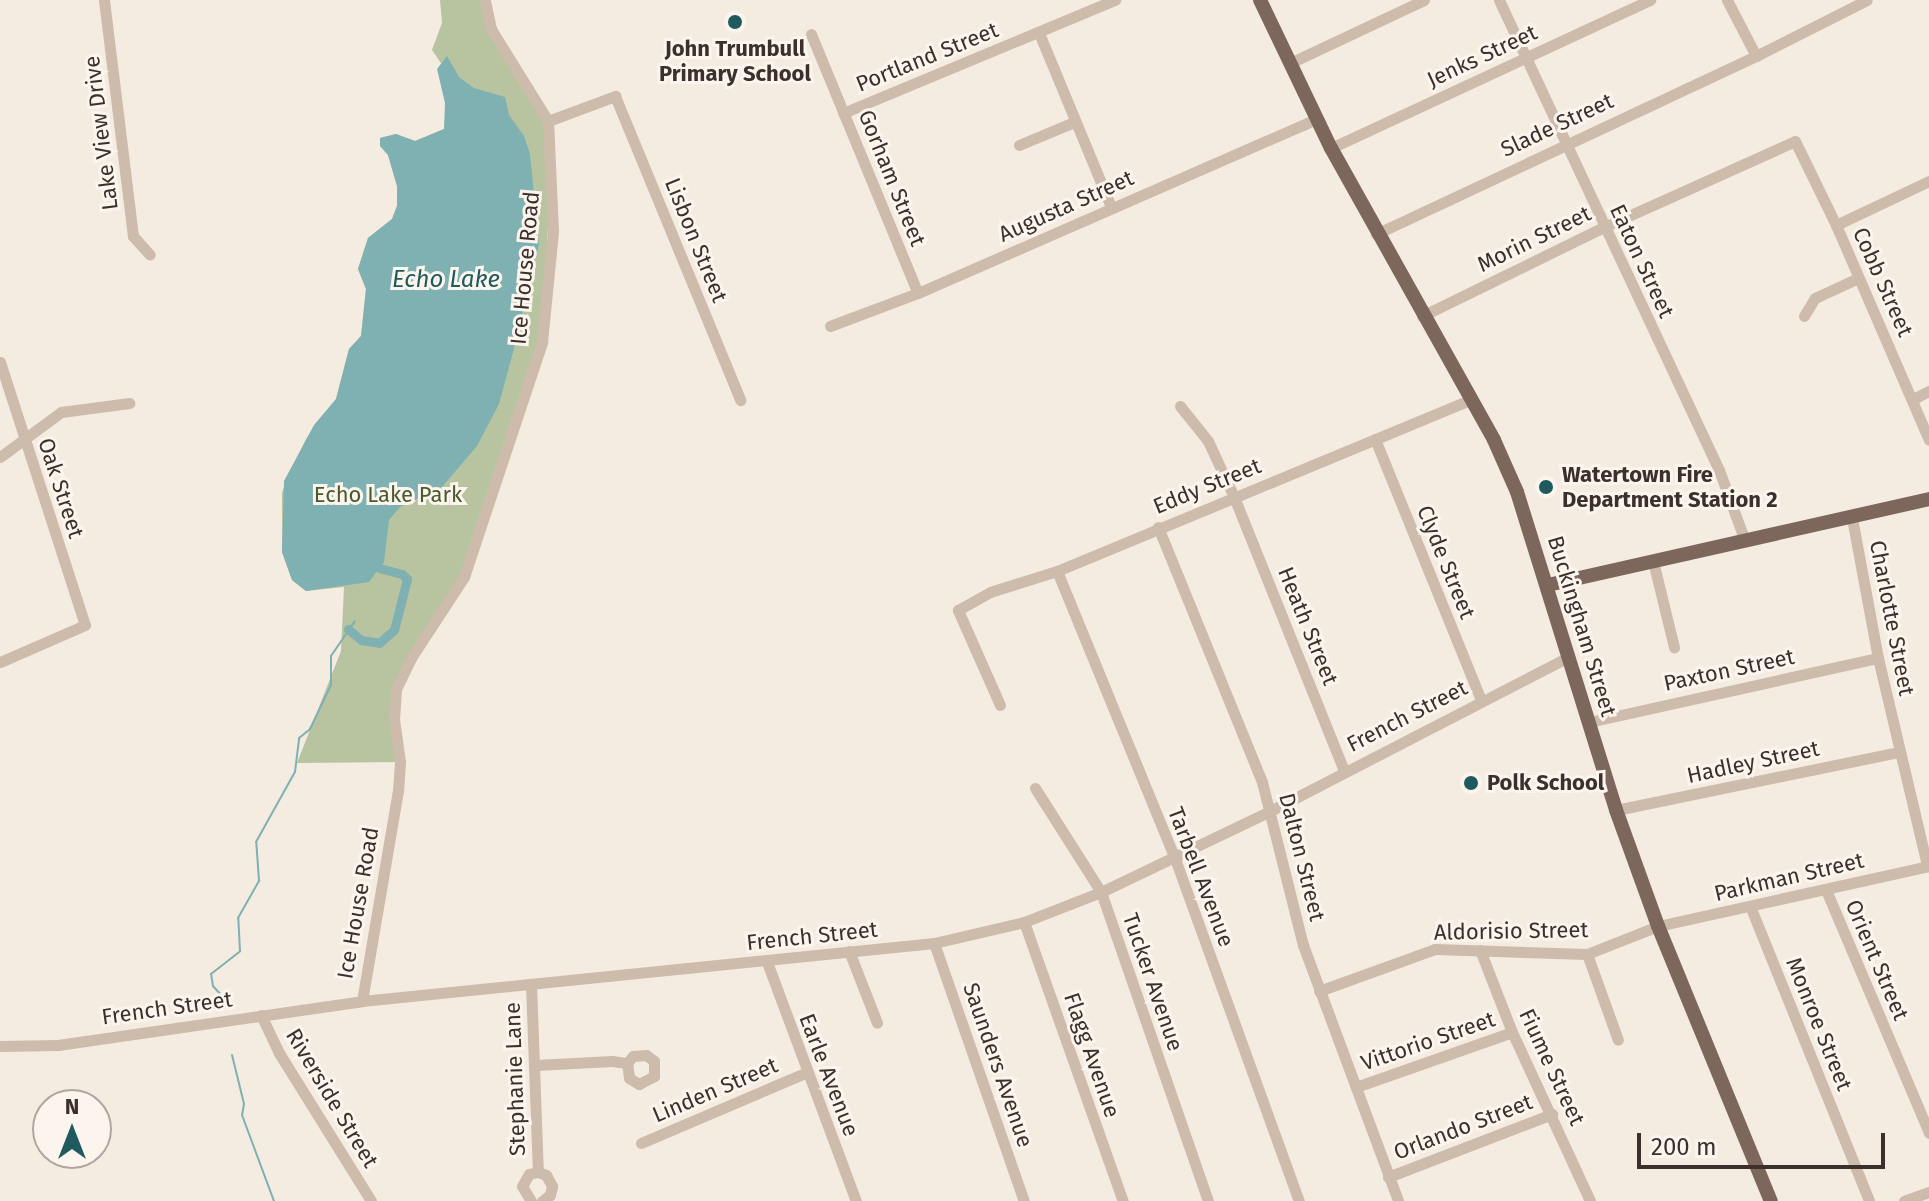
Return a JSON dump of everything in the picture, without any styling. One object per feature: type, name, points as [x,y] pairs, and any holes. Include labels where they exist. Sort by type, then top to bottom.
[{"type":"main road","name":"Buckingham Street","points":[[1260,0],[1331,148],[1422,316],[1472,399],[1517,492],[1616,810],[1658,926],[1771,1201]]},
{"type":"main road","points":[[1548,585],[1929,499]]},
{"type":"street","name":"Lake View Drive","points":[[104,0],[133,236],[150,255]]},
{"type":"street","name":"Ice House Road","points":[[362,1001],[398,791],[400,762],[394,719],[396,689],[411,658],[464,577],[542,342],[553,231],[548,121],[491,29],[485,0]]},
{"type":"street","name":"Portland Street","points":[[843,113],[1115,0]]},
{"type":"street","points":[[1290,63],[1424,0]]},
{"type":"street","name":"Eaton Street","points":[[1499,0],[1719,470],[1745,541]]},
{"type":"street","name":"Jenks Street","points":[[1331,148],[1650,0]]},
{"type":"street","points":[[1727,0],[1756,56]]},
{"type":"street","name":"Slade Street","points":[[1376,234],[1756,56],[1867,0]]},
{"type":"street","points":[[1039,33],[1111,207]]},
{"type":"street","name":"Gorham Street","points":[[811,34],[918,293]]},
{"type":"street","name":"Lisbon Street","points":[[548,121],[615,96],[740,400]]},
{"type":"street","name":"Augusta Street","points":[[830,326],[918,293],[1317,119]]},
{"type":"street","points":[[1019,145],[1074,122]]},
{"type":"street","name":"Cobb Street","points":[[1795,141],[1836,225],[1929,440]]},
{"type":"street","name":"Morin Street","points":[[1422,316],[1604,227],[1795,141]]},
{"type":"street","points":[[1836,225],[1929,181]]},
{"type":"street","points":[[1804,316],[1815,298],[1858,278]]},
{"type":"street","name":"Oak Street","points":[[0,362],[85,625],[0,662]]},
{"type":"street","points":[[1913,399],[1929,391]]},
{"type":"street","name":"Eddy Street","points":[[1000,705],[958,610],[990,592],[1057,571],[1472,399]]},
{"type":"street","points":[[0,457],[73,407],[129,403]]},
{"type":"street","name":"Heath Street","points":[[1180,406],[1208,441],[1234,497],[1344,771]]},
{"type":"street","name":"Clyde Street","points":[[1375,439],[1481,700]]},
{"type":"street","name":"Charlotte Street","points":[[1852,518],[1878,658],[1928,866]]},
{"type":"street","name":"Dalton Street","points":[[1158,527],[1256,768],[1270,811],[1303,945],[1398,1201]]},
{"type":"street","points":[[1653,561],[1674,647]]},
{"type":"street","name":"Tarbell Avenue","points":[[1057,571],[1174,856],[1299,1201]]},
{"type":"street","name":"French Street","points":[[0,1046],[58,1045],[362,1001],[934,943],[1024,922],[1101,892],[1270,811],[1569,657]]},
{"type":"street","name":"Paxton Street","points":[[1589,722],[1878,658]]},
{"type":"street","name":"Hadley Street","points":[[1616,810],[1899,752]]},
{"type":"street","name":"Tucker Avenue","points":[[1035,788],[1101,892],[1208,1201]]},
{"type":"street","name":"Parkman Street","points":[[1658,926],[1928,866]]},
{"type":"street","name":"Orient Street","points":[[1826,890],[1929,1133]]},
{"type":"street","name":"Monroe Street","points":[[1750,906],[1869,1201]]},
{"type":"street","name":"Flagg Avenue","points":[[1024,922],[1123,1201]]},
{"type":"street","name":"Aldorisio Street","points":[[1319,991],[1435,949],[1587,954],[1658,926]]},
{"type":"street","name":"Saunders Avenue","points":[[934,943],[1024,1201]]},
{"type":"street","name":"Fiume Street","points":[[1480,950],[1512,1032],[1590,1201]]},
{"type":"street","points":[[849,951],[877,1023]]},
{"type":"street","points":[[1587,954],[1618,1040]]},
{"type":"street","name":"Earle Avenue","points":[[767,962],[805,1073],[856,1201]]},
{"type":"street","name":"Stephanie Lane","points":[[531,984],[538,1172]]},
{"type":"street","name":"Riverside Street","points":[[261,1015],[279,1053],[371,1201]]},
{"type":"street","name":"Vittorio Street","points":[[1356,1087],[1512,1032]]},
{"type":"street","points":[[536,1065],[627,1063]]},
{"type":"street","name":"Linden Street","points":[[641,1143],[805,1073]]},
{"type":"street","name":"Orlando Street","points":[[1388,1177],[1552,1114]]},
{"type":"street","name":"Stephanie Lane","points":[[531,1201],[522,1186],[525,1178],[538,1172],[546,1175],[552,1186],[550,1195],[542,1201]]},
{"type":"street","points":[[1904,1201],[1929,1192]]},
{"type":"green space","name":"Echo Lake","points":[[440,0],[485,0],[491,29],[548,121],[552,149],[542,342],[464,577],[396,689],[400,762],[297,763],[341,651],[344,587],[306,591],[292,580],[282,552],[282,492],[306,439],[336,399],[349,349],[361,336],[366,289],[358,269],[368,238],[392,219],[397,206],[397,186],[388,155],[380,146],[380,138],[396,134],[415,141],[444,129],[449,75],[432,50],[442,23]]},
{"type":"water","name":"Echo Lake","points":[[447,56],[459,77],[474,88],[505,97],[509,115],[524,136],[530,154],[539,244],[516,341],[499,404],[477,446],[442,487],[400,507],[389,520],[384,562],[369,582],[306,591],[292,580],[282,552],[284,481],[314,425],[336,399],[349,349],[361,336],[366,289],[358,269],[368,238],[392,219],[397,206],[397,186],[388,155],[380,146],[380,138],[396,134],[415,141],[444,129],[445,103],[437,69]]},
{"type":"waterway","points":[[348,629],[361,640],[379,643],[394,630],[407,579],[402,574],[379,568]]},
{"type":"waterway","points":[[224,998],[213,986],[211,974],[240,951],[238,918],[259,881],[256,842],[295,772],[299,738],[310,729],[331,685],[331,656],[355,621]]},
{"type":"waterway","points":[[232,1055],[244,1104],[242,1115],[274,1201]]},
{"type":"place","name":"John Trumbull Primary School","points":[[735,22]]},
{"type":"place","name":"Watertown Fire Department Station 2","points":[[1546,487]]},
{"type":"place","name":"Polk School","points":[[1471,783]]},
{"type":"park label","name":"Echo Lake Park","points":[[388,495]]}]
